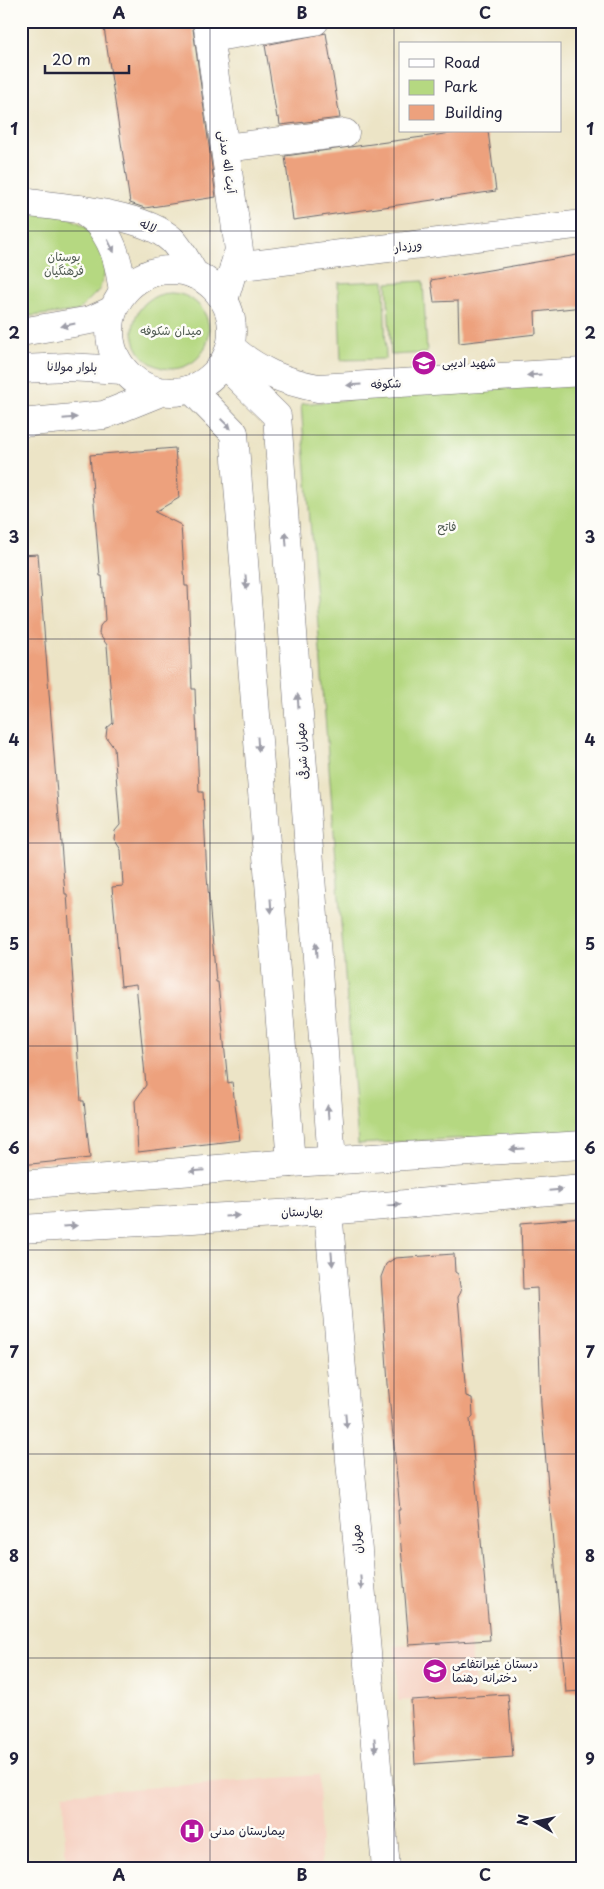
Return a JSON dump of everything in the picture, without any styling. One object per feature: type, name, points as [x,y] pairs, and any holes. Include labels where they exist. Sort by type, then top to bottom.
[{"type":"street","points":[[209,30],[315,21]]},
{"type":"street","name":"آیت اله مدنی","points":[[209,30],[240,250],[224,300]]},
{"type":"street","points":[[225,148],[345,133]]},
{"type":"street","name":"لاله","points":[[21,202],[80,209],[136,221],[155,228],[172,240],[195,275]]},
{"type":"street","points":[[21,332],[91,320],[118,302],[133,283],[144,276],[156,272],[182,271],[195,275],[214,288],[224,300],[230,316],[232,331],[226,355],[215,374],[204,383],[191,389],[176,392],[161,392],[147,388],[123,370],[116,359],[110,335],[118,302],[120,270],[114,249],[100,226],[80,209]]},
{"type":"street","name":"ورزدار","points":[[234,267],[583,224]]},
{"type":"street","name":"شکوفه","points":[[226,355],[284,380],[318,388],[583,372]]},
{"type":"street","name":"مهران شرقی","points":[[226,355],[277,416],[332,1161]]},
{"type":"street","name":"بلوار مولانا","points":[[21,369],[67,367],[123,370]]},
{"type":"street","points":[[191,389],[234,433],[291,1163]]},
{"type":"street","points":[[21,423],[104,415],[161,392]]},
{"type":"street","points":[[21,1185],[291,1163],[583,1146]]},
{"type":"street","name":"بهارستان","points":[[21,1229],[328,1211],[583,1188]]},
{"type":"street","name":"مهران","points":[[328,1211],[386,1868]]},
{"type":"shaded area","name":"دبستان غیرانتفاعی دخترانه رهنما","points":[[470,1641],[476,1696],[398,1701],[395,1646]]},
{"type":"shaded area","name":"بیمارستان مدنی","points":[[319,1775],[321,1868],[66,1868],[63,1794]]},
{"type":"green space","name":"بوستان فرهنگیان","points":[[21,211],[64,215],[87,227],[105,244],[106,270],[99,290],[78,311],[21,317]]},
{"type":"green space","points":[[384,281],[386,359],[341,360],[338,283]]},
{"type":"green space","points":[[423,281],[427,353],[391,355],[387,283]]},
{"type":"green space","name":"میدان شکوفه","points":[[164,293],[178,293],[192,299],[203,310],[209,324],[206,346],[198,358],[178,369],[164,369],[150,363],[139,352],[133,338],[133,324],[139,310],[150,299]]},
{"type":"green space","name":"فاتح","points":[[583,378],[583,1132],[358,1144],[301,404]]},
{"type":"building","points":[[103,21],[192,21],[216,197],[145,208],[130,203]]},
{"type":"building","points":[[326,33],[340,118],[280,125],[279,117],[277,118],[265,45]]},
{"type":"building","points":[[459,132],[488,132],[496,191],[293,220],[285,156]]},
{"type":"building","points":[[583,254],[583,307],[535,312],[536,334],[459,343],[458,301],[434,302],[431,280]]},
{"type":"building","points":[[175,448],[179,498],[155,512],[181,525],[185,586],[188,586],[192,689],[195,689],[199,792],[203,792],[207,877],[216,982],[218,982],[228,1083],[232,1082],[240,1140],[138,1152],[135,1101],[146,1085],[136,984],[121,986],[112,887],[123,886],[121,850],[114,839],[115,831],[120,825],[114,748],[106,737],[107,728],[113,723],[107,645],[99,634],[100,626],[105,620],[90,455]]},
{"type":"building","points":[[38,554],[65,894],[67,894],[81,1101],[84,1101],[90,1158],[21,1165],[21,555]]},
{"type":"building","points":[[583,1218],[583,1691],[566,1692],[541,1405],[537,1288],[523,1289],[521,1223]]},
{"type":"building","points":[[454,1254],[455,1272],[458,1274],[461,1292],[458,1297],[466,1396],[472,1398],[473,1416],[470,1419],[490,1640],[409,1645],[381,1277],[386,1264],[395,1258]]},
{"type":"building","points":[[508,1694],[513,1757],[415,1764],[411,1700]]},
{"type":"place","name":"شهید ادیبی","points":[[424,363]]},
{"type":"place","name":"دبستان غیرانتفاعی دخترانه رهنما","points":[[435,1671]]},
{"type":"place","name":"بیمارستان مدنی","points":[[192,1831]]}]
